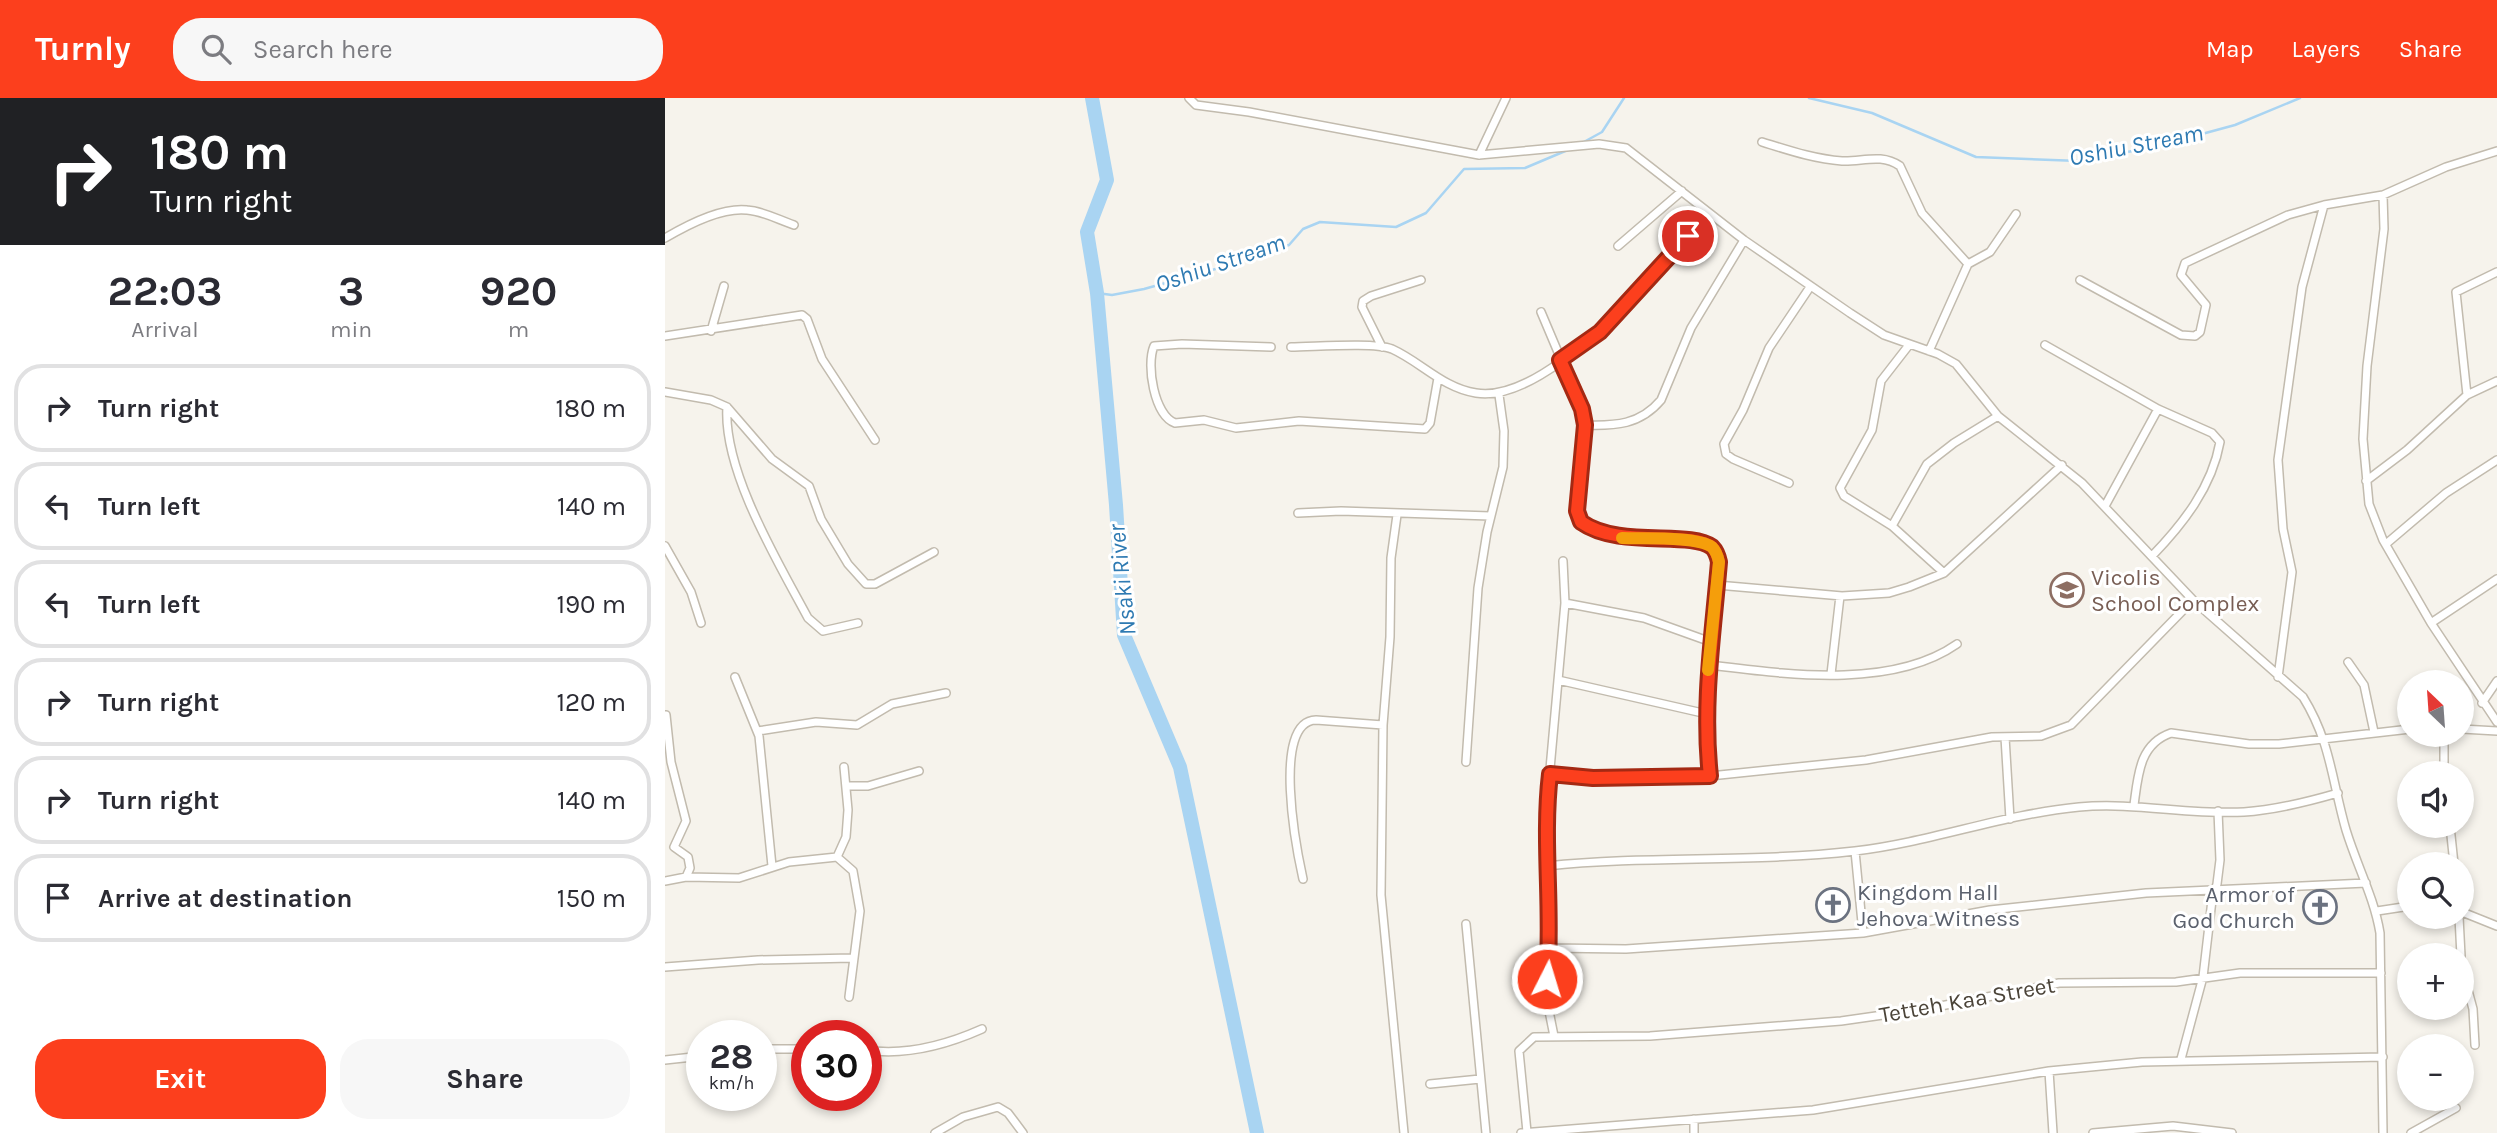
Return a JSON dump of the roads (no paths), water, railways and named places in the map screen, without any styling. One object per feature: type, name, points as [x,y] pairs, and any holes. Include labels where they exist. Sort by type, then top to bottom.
[{"type":"street","points":[[1189,98],[1196,105],[1249,112],[1479,155],[1582,146],[1626,148],[1744,240],[1884,335],[1956,364],[1998,416],[2062,465],[2105,506],[2193,600],[2302,697],[2325,739],[2346,829],[2377,911],[2381,973],[2383,1133]]},
{"type":"street","points":[[1479,155],[1506,98]]},
{"type":"street","points":[[1762,142],[1806,155],[1843,161],[1869,158],[1893,161],[1900,166],[1922,213],[1968,264]]},
{"type":"street","points":[[2080,280],[2181,335],[2195,336],[2200,332],[2206,305],[2181,275],[2185,263],[2288,215],[2324,205],[2383,195],[2447,167],[2497,150]]},
{"type":"street","points":[[1618,246],[1682,191]]},
{"type":"street","points":[[2383,195],[2384,229],[2367,366],[2363,439],[2369,504],[2386,544],[2431,623],[2497,722]]},
{"type":"street","points":[[2279,677],[2292,572],[2283,529],[2278,460],[2302,287],[2324,205]]},
{"type":"street","points":[[665,238],[705,219],[738,210],[748,210],[794,225]]},
{"type":"street","points":[[1291,347],[1382,347],[1409,359],[1438,378],[1474,393],[1499,395],[1560,360],[1600,332],[1664,266],[1706,212]]},
{"type":"street","points":[[1929,351],[1968,264],[1990,252],[2016,214]]},
{"type":"street","points":[[1585,425],[1620,425],[1650,413],[1661,400],[1701,310],[1744,240]]},
{"type":"street","points":[[2467,395],[2456,292],[2497,271]]},
{"type":"street","points":[[1382,347],[1362,307],[1363,301],[1422,280]]},
{"type":"street","points":[[711,331],[720,308],[723,286]]},
{"type":"street","points":[[1789,483],[1733,459],[1726,454],[1724,444],[1743,410],[1769,348],[1811,287]]},
{"type":"street","points":[[1541,312],[1582,409],[1585,425],[1577,511],[1581,522],[1597,531],[1621,537],[1687,541],[1711,547],[1719,562],[1709,665],[1707,714],[1710,776]]},
{"type":"street","points":[[665,336],[711,331],[791,314],[802,315],[807,319],[823,359],[875,440]]},
{"type":"street","points":[[1271,347],[1182,344],[1154,346],[1152,366],[1161,412],[1175,424],[1204,420],[1236,428],[1299,421],[1425,429],[1430,423],[1438,378]]},
{"type":"street","points":[[1909,345],[1881,381],[1872,430],[1840,488],[1844,496],[1892,526],[1944,573]]},
{"type":"street","points":[[2045,345],[2158,409],[2212,433],[2220,442],[2210,476],[2188,513],[2152,556]]},
{"type":"street","points":[[2366,481],[2407,450],[2467,395],[2497,381]]},
{"type":"street","points":[[665,392],[711,400],[727,407],[772,459],[809,486],[821,520],[843,557],[866,584],[875,584],[934,552]]},
{"type":"street","points":[[1466,762],[1478,588],[1490,516],[1503,467],[1504,431],[1499,395]]},
{"type":"street","points":[[727,407],[726,429],[749,506],[808,618],[823,631],[858,623]]},
{"type":"street","points":[[2105,506],[2158,409]]},
{"type":"street","points":[[1892,526],[1927,464],[1954,443],[1998,416]]},
{"type":"street","points":[[2386,544],[2446,493],[2497,460]]},
{"type":"street","points":[[1717,585],[1840,596],[1889,593],[1944,573],[2062,465]]},
{"type":"street","points":[[1298,513],[1341,511],[1397,515],[1490,516]]},
{"type":"street","points":[[1397,515],[1391,558],[1390,637],[1383,725],[1381,895],[1404,1133]]},
{"type":"street","points":[[665,546],[691,592],[701,623]]},
{"type":"street","points":[[1554,1036],[1546,1006],[1550,948],[1547,866],[1550,774],[1565,603],[1563,561]]},
{"type":"street","points":[[2431,623],[2497,579]]},
{"type":"street","points":[[1831,674],[1840,596]]},
{"type":"street","points":[[1550,774],[1593,778],[1710,776],[1866,760],[2005,737],[2041,736],[2071,725],[2193,600]]},
{"type":"street","points":[[1565,603],[1644,618],[1710,642]]},
{"type":"street","points":[[1709,665],[1831,674],[1907,668],[1933,660],[1957,644]]},
{"type":"street","points":[[2348,662],[2364,685],[2374,732]]},
{"type":"street","points":[[735,677],[758,731],[772,866]]},
{"type":"street","points":[[1558,680],[1707,714]]},
{"type":"street","points":[[2482,703],[2497,681]]},
{"type":"street","points":[[758,731],[816,722],[857,724],[892,704],[946,693]]},
{"type":"street","points":[[666,715],[671,762],[686,821],[674,847]]},
{"type":"street","points":[[1303,879],[1295,841],[1288,771],[1302,726],[1316,720],[1383,725]]},
{"type":"street","points":[[2134,805],[2139,767],[2144,754],[2162,736],[2171,733],[2249,744],[2325,739],[2397,730]]},
{"type":"street","points":[[2475,730],[2497,731]]},
{"type":"street","points":[[2005,737],[2010,820]]},
{"type":"street","points":[[837,857],[846,837],[847,786],[844,767]]},
{"type":"street","points":[[847,786],[868,786],[919,771]]},
{"type":"street","points":[[1547,866],[1586,862],[1735,860],[1855,851],[2076,807],[2134,805],[2218,811],[2272,808],[2337,793]]},
{"type":"street","points":[[2181,1059],[2203,977],[2220,860],[2218,811]]},
{"type":"street","points":[[665,844],[688,857],[690,868],[686,877]]},
{"type":"street","points":[[1855,851],[1863,933]]},
{"type":"street","points":[[665,881],[686,877],[739,878],[772,866],[837,857],[850,866],[855,877],[860,911],[849,997]]},
{"type":"street","points":[[1550,948],[1626,949],[1863,933],[1990,910],[2146,893],[2366,883]]},
{"type":"street","points":[[2377,911],[2397,908]]},
{"type":"street","points":[[2474,917],[2497,926]]},
{"type":"street","points":[[1466,925],[1486,1133]]},
{"type":"street","points":[[665,967],[758,960],[852,958]]},
{"type":"street","name":"Tetteh Kaa Street","points":[[1524,1132],[1519,1051],[1534,1037],[1650,1036],[1841,1021],[1925,1009],[2059,983],[2176,982],[2240,974],[2381,973]]},
{"type":"street","points":[[2474,1020],[2475,1045]]},
{"type":"street","points":[[882,1052],[942,1045],[982,1029]]},
{"type":"street","points":[[1524,1132],[1813,1110],[2049,1071],[2181,1059],[2382,1057]]},
{"type":"street","points":[[665,1060],[686,1058]]},
{"type":"street","points":[[2049,1071],[2053,1133]]},
{"type":"street","points":[[1430,1084],[1480,1079]]},
{"type":"street","points":[[935,1133],[963,1117],[998,1107],[1008,1113],[1023,1133]]},
{"type":"street","points":[[2411,1133],[2451,1111]]},
{"type":"street","points":[[1694,1119],[1694,1133]]},
{"type":"street","points":[[2093,1133],[2173,1126],[2232,1133]]},
{"type":"waterway","name":"Nsaki River","points":[[1092,98],[1107,180],[1087,232],[1097,293],[1116,505],[1124,635],[1180,767],[1257,1133]]},
{"type":"waterway","name":"Oshiu Stream","points":[[1582,143],[1602,132],[1624,98]]},
{"type":"waterway","name":"Oshiu Stream","points":[[1809,98],[1872,113],[1976,157],[2079,161],[2154,147],[2235,125],[2300,98]]},
{"type":"waterway","name":"Oshiu Stream","points":[[1097,293],[1112,295],[1144,289],[1219,268],[1289,245],[1303,229],[1320,222],[1396,227],[1426,213],[1464,169],[1525,168],[1570,149]]},
{"type":"place","name":"Vicolis School Complex","points":[[2067,590]]},
{"type":"place","name":"Kingdom Hall Jehova Witness","points":[[1833,905]]},
{"type":"place","name":"Armor of God Church","points":[[2320,907]]}]
